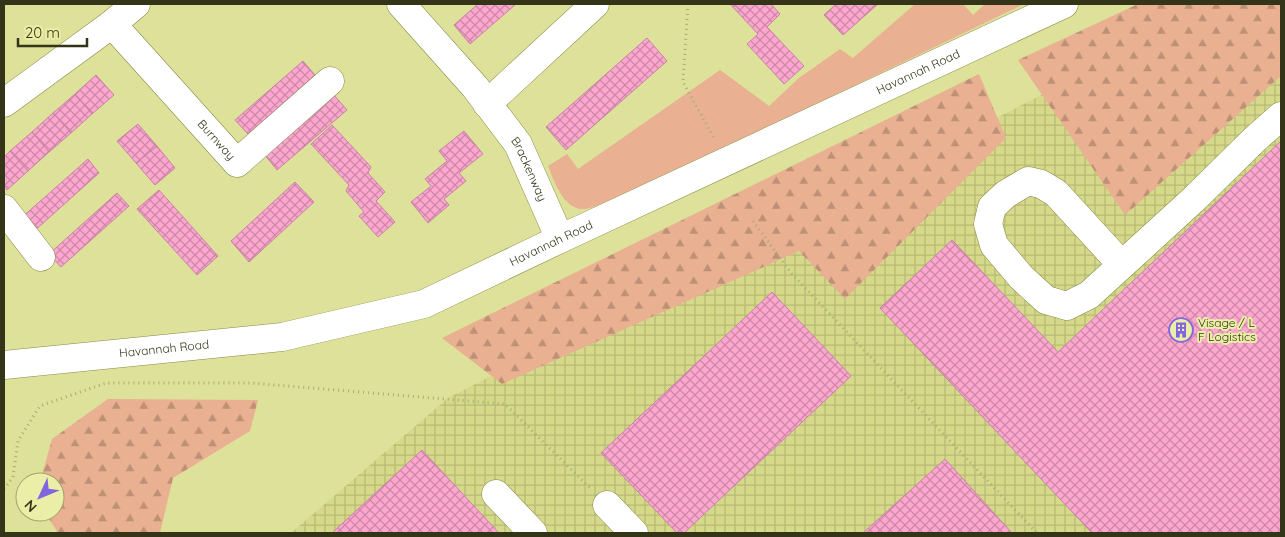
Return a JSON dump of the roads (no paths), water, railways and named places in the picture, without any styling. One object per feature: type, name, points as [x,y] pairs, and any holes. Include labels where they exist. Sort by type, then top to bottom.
[{"type":"main road","points":[[4,103],[112,24],[136,4]]},
{"type":"main road","name":"Brackenway","points":[[401,4],[474,87],[518,144],[560,239]]},
{"type":"main road","points":[[487,104],[595,4]]},
{"type":"main road","name":"Havannah Road","points":[[4,365],[282,337],[424,304],[1064,4]]},
{"type":"main road","name":"Burnway","points":[[112,24],[237,164],[330,81]]},
{"type":"main road","points":[[1122,265],[1056,193],[1041,184],[1028,181],[1006,194],[992,207],[988,224],[994,246],[1021,277],[1046,300],[1067,306],[1089,295],[1122,265],[1194,199],[1281,116]]},
{"type":"main road","points":[[4,209],[40,256]]},
{"type":"main road","points":[[496,494],[533,533]]},
{"type":"place","name":"Visage / L F Logistics","points":[[1181,330]]}]
